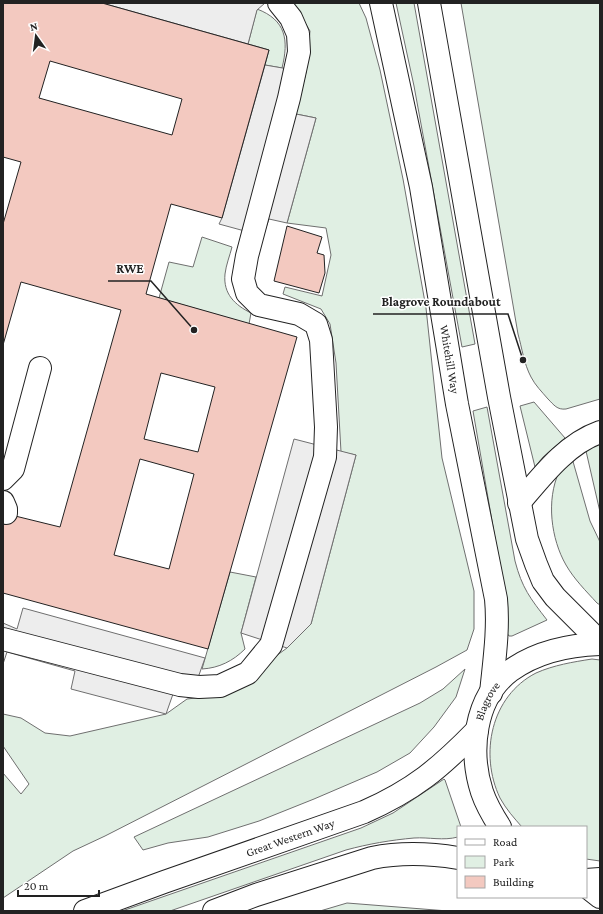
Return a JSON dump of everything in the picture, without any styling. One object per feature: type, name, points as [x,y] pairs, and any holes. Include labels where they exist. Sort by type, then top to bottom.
[{"type":"main road","points":[[3,639],[180,685],[199,686],[220,686],[248,673],[271,645],[325,457],[326,427],[321,340],[316,324],[299,314],[259,305],[247,293],[243,279],[247,256],[289,98],[299,52],[298,34],[291,18],[279,3]]},
{"type":"main road","name":"Whitehill Way","points":[[382,3],[421,187],[457,404],[496,599],[497,634],[491,693]]},
{"type":"main road","points":[[429,3],[519,503],[528,539],[543,581],[555,597],[600,643]]},
{"type":"main road","points":[[3,479],[13,469],[40,368]]},
{"type":"main road","points":[[519,503],[559,459],[577,444],[600,432]]},
{"type":"main road","name":"Blagrove","points":[[499,826],[482,794],[478,780],[475,751],[476,730],[482,712],[491,693],[510,671],[534,658],[567,647],[600,643]]},
{"type":"main road","name":"Great Western Way","points":[[85,911],[364,812],[385,803],[419,783],[449,758],[476,730]]},
{"type":"main road","points":[[214,911],[270,890],[372,858],[391,854],[407,853],[457,858]]},
{"type":"main road","points":[[587,880],[600,879]]},
{"type":"main road","points":[[587,887],[600,897]]},
{"type":"green space","points":[[293,3],[359,3],[366,18],[380,70],[403,179],[426,308],[442,458],[474,591],[474,629],[467,650],[73,851],[3,898],[3,773],[21,794],[29,784],[3,746],[3,714],[21,718],[45,733],[70,736],[166,714],[187,699],[212,696],[258,669],[287,648],[311,624],[356,455],[341,452],[336,363],[330,324],[321,309],[283,294],[285,287],[322,296],[331,255],[326,228],[287,223],[316,118],[296,114],[306,72],[310,31]]},
{"type":"green space","points":[[396,3],[414,3],[475,344],[462,347],[414,86]]},
{"type":"green space","points":[[461,3],[600,3],[600,399],[566,409],[558,408],[537,386],[531,377],[523,356]]},
{"type":"green space","points":[[257,9],[274,19],[280,25],[283,32],[285,49],[282,68],[265,65],[269,50],[248,44]]},
{"type":"green space","points":[[202,237],[232,247],[225,274],[226,287],[231,298],[251,313],[249,324],[159,298],[169,262],[193,267]]},
{"type":"green space","points":[[534,402],[565,438],[543,457],[535,467],[520,406]]},
{"type":"green space","points":[[487,407],[515,561],[527,592],[547,620],[512,636],[509,636],[507,633],[501,573],[473,411]]},
{"type":"green space","points":[[600,440],[600,512],[586,451]]},
{"type":"green space","points":[[572,458],[590,521],[600,542],[600,605],[576,580],[569,570],[561,555],[554,532],[552,519],[552,495],[559,472]]},
{"type":"green space","points":[[230,572],[256,577],[241,633],[245,649],[236,657],[225,663],[202,669]]},
{"type":"green space","points":[[592,659],[600,660],[600,861],[587,859],[587,826],[521,826],[507,810],[500,798],[490,763],[490,745],[493,728],[499,711],[508,696],[521,683],[536,673],[571,663]]},
{"type":"green space","points":[[465,669],[456,697],[434,727],[410,753],[377,772],[259,821],[208,837],[168,843],[143,850],[134,837],[420,703],[443,689]]},
{"type":"green space","points":[[444,779],[461,826],[457,826],[457,837],[447,839],[414,838],[388,841],[346,850],[170,911],[122,911],[361,828],[393,813]]},
{"type":"green space","points":[[347,903],[448,911],[320,911]]},
{"type":"shaded area","points":[[102,3],[265,3],[257,10],[248,44]]},
{"type":"shaded area","points":[[265,65],[306,72],[296,114],[316,118],[287,223],[269,219],[263,236],[219,224],[222,218]]},
{"type":"shaded area","points":[[294,439],[356,455],[311,624],[287,648],[241,633]]},
{"type":"shaded area","points":[[23,608],[205,658],[199,675],[173,694],[166,714],[71,689],[75,671],[7,652],[3,664],[3,623],[17,629]]},
{"type":"building","points":[[3,3],[102,3],[269,50],[222,218],[171,204],[146,294],[297,337],[208,649],[3,593],[3,513],[60,527],[121,310],[21,282],[3,345],[3,224],[21,162],[3,157]],"holes":[[[50,61],[182,99],[172,135],[39,98]],[[161,373],[215,387],[198,452],[144,439]],[[140,459],[194,474],[169,569],[114,555]]]},
{"type":"building","points":[[287,226],[322,237],[317,253],[324,255],[325,273],[319,293],[274,281]]},
{"type":"place","name":"RWE","points":[[194,330]]},
{"type":"place","name":"Blagrove Roundabout","points":[[523,360]]}]
